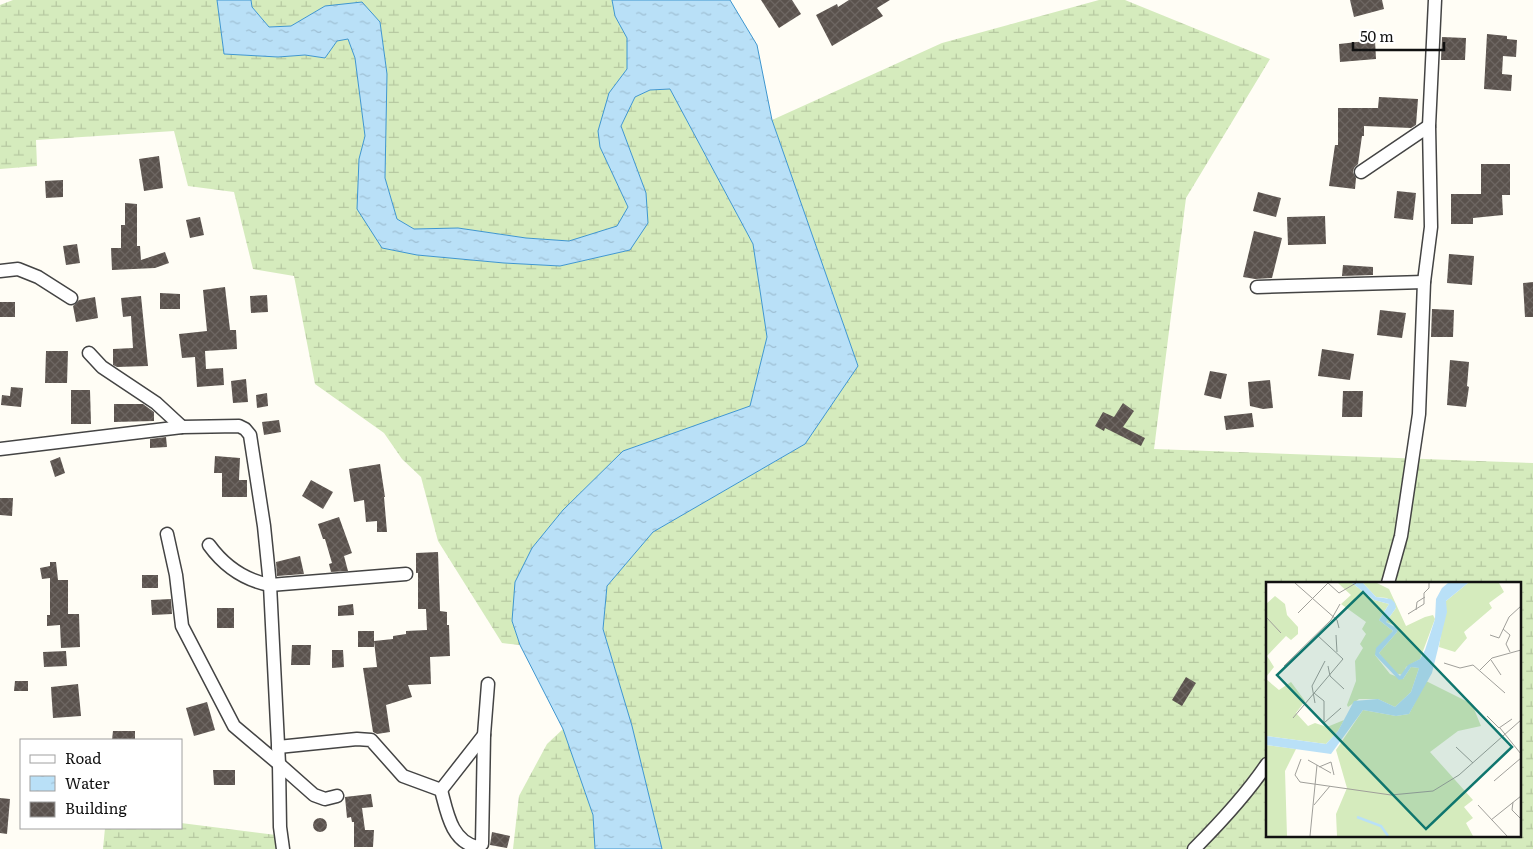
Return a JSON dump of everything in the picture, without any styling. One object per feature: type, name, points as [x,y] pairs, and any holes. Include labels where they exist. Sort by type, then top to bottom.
[{"type":"street","points":[[1388,582],[1401,536],[1419,414],[1424,282],[1431,227],[1429,126],[1435,0]]},
{"type":"street","points":[[1361,172],[1429,126]]},
{"type":"street","points":[[0,271],[18,269],[38,277],[71,298]]},
{"type":"street","points":[[1257,287],[1424,282]]},
{"type":"street","points":[[89,353],[102,367],[156,403],[182,427]]},
{"type":"street","points":[[0,449],[182,427],[239,426],[250,435],[264,526],[270,585],[279,764],[280,827],[283,849]]},
{"type":"street","points":[[167,534],[176,575],[182,626],[234,726],[314,795],[325,799],[337,796]]},
{"type":"street","points":[[210,545],[218,558],[227,566],[254,582],[270,585],[406,574]]},
{"type":"street","points":[[441,790],[450,823],[459,838],[472,846],[477,847],[482,844],[484,736],[488,684]]},
{"type":"street","points":[[441,790],[484,736]]},
{"type":"street","points":[[278,746],[357,739],[371,740],[404,776],[441,790]]},
{"type":"street","points":[[1194,849],[1266,765]]},
{"type":"green space","points":[[13,0],[217,0],[224,54],[278,57],[305,55],[325,58],[337,41],[348,38],[355,58],[365,136],[359,159],[417,255],[560,266],[630,250],[646,193],[621,126],[635,97],[650,90],[670,89],[753,244],[767,337],[750,406],[623,451],[563,510],[532,548],[512,621],[520,645],[502,643],[438,541],[421,477],[402,459],[384,433],[315,384],[294,276],[253,269],[234,192],[188,186],[174,131],[36,140],[37,166],[0,169],[0,5]]},
{"type":"green space","points":[[251,0],[612,0],[615,16],[627,38],[627,69],[609,93],[600,147],[628,207],[617,227],[569,241],[526,238],[458,228],[414,229],[397,219],[385,178],[387,74],[380,22],[325,6],[291,26],[269,27],[252,7]]},
{"type":"green space","points":[[1099,0],[1125,0],[1270,59],[1186,198],[1154,449],[1533,463],[1533,849],[662,849],[632,726],[603,629],[607,586],[653,532],[805,444],[858,366],[772,120],[942,43]]},
{"type":"green space","points":[[563,729],[593,815],[595,849],[513,849],[519,796],[547,744]]},
{"type":"green space","points":[[182,823],[276,835],[277,849],[103,849],[105,829],[182,829]]},
{"type":"water","points":[[217,0],[251,0],[252,7],[269,27],[291,26],[325,6],[362,2],[380,22],[387,74],[385,178],[397,219],[414,229],[458,228],[526,238],[569,241],[617,226],[628,207],[600,147],[598,131],[609,93],[627,69],[627,38],[615,16],[612,0],[730,0],[757,45],[772,120],[858,366],[805,444],[653,532],[607,586],[603,629],[632,726],[662,849],[595,849],[593,815],[563,729],[520,645],[512,621],[515,582],[532,548],[563,510],[623,451],[750,406],[767,337],[753,244],[670,89],[650,90],[635,97],[621,126],[646,193],[648,223],[630,250],[560,266],[417,255],[382,248],[357,209],[359,159],[365,136],[355,58],[348,39],[337,41],[325,58],[305,55],[278,57],[224,54]]},
{"type":"building","points":[[761,0],[792,0],[801,14],[779,28]]},
{"type":"building","points":[[849,0],[890,0],[877,8],[883,16],[832,46],[816,15],[837,4],[838,7]]},
{"type":"building","points":[[1350,0],[1382,0],[1384,9],[1354,17]]},
{"type":"building","points":[[1487,34],[1507,36],[1507,39],[1517,40],[1516,57],[1503,56],[1502,74],[1512,75],[1511,91],[1484,89]]},
{"type":"building","points":[[1442,37],[1466,38],[1465,60],[1441,60]]},
{"type":"building","points":[[1375,40],[1376,59],[1340,62],[1339,44]]},
{"type":"building","points":[[1379,97],[1418,99],[1416,125],[1411,128],[1364,126],[1364,136],[1362,136],[1358,164],[1353,172],[1356,178],[1355,189],[1329,186],[1335,145],[1338,145],[1338,108],[1378,108]]},
{"type":"building","points":[[159,156],[163,188],[144,191],[139,159]]},
{"type":"building","points":[[1481,164],[1510,164],[1510,195],[1502,195],[1503,215],[1473,218],[1473,224],[1451,224],[1451,194],[1481,194]]},
{"type":"building","points":[[63,180],[63,197],[46,198],[45,181]]},
{"type":"building","points":[[1397,191],[1416,193],[1413,220],[1394,218]]},
{"type":"building","points":[[1258,192],[1281,198],[1276,217],[1253,211]]},
{"type":"building","points":[[125,203],[137,204],[137,246],[140,246],[141,260],[165,252],[169,263],[155,268],[112,270],[111,248],[121,248],[121,225],[125,225]]},
{"type":"building","points":[[1325,216],[1326,244],[1288,245],[1287,217]]},
{"type":"building","points":[[200,217],[204,235],[190,238],[186,220]]},
{"type":"building","points":[[1254,231],[1282,238],[1272,278],[1255,279],[1243,277]]},
{"type":"building","points":[[77,244],[80,263],[66,265],[63,246]]},
{"type":"building","points":[[1449,254],[1474,256],[1472,285],[1447,283]]},
{"type":"building","points":[[1343,265],[1373,267],[1373,275],[1342,276]]},
{"type":"building","points":[[1533,282],[1533,317],[1525,317],[1523,283]]},
{"type":"building","points":[[225,287],[230,330],[236,330],[237,349],[205,351],[206,369],[223,368],[224,385],[197,387],[195,357],[182,358],[179,334],[207,331],[203,290]]},
{"type":"building","points":[[160,293],[180,294],[180,309],[160,309]]},
{"type":"building","points":[[267,295],[268,312],[251,313],[250,296]]},
{"type":"building","points":[[141,296],[148,366],[117,367],[113,365],[113,349],[133,348],[131,316],[123,317],[121,298]]},
{"type":"building","points":[[95,297],[98,318],[76,322],[73,306],[79,300]]},
{"type":"building","points":[[0,302],[15,302],[15,317],[0,317]]},
{"type":"building","points":[[1432,309],[1454,310],[1453,337],[1431,337]]},
{"type":"building","points":[[1380,310],[1406,313],[1402,338],[1377,335]]},
{"type":"building","points":[[1322,349],[1354,354],[1350,380],[1318,376]]},
{"type":"building","points":[[46,351],[68,351],[67,383],[45,383]]},
{"type":"building","points":[[1450,360],[1469,362],[1467,386],[1469,387],[1466,407],[1447,405]]},
{"type":"building","points":[[1210,371],[1227,374],[1221,399],[1204,395]]},
{"type":"building","points":[[246,379],[248,402],[233,403],[231,381]]},
{"type":"building","points":[[1270,380],[1273,408],[1263,409],[1250,406],[1248,382]]},
{"type":"building","points":[[11,387],[23,388],[21,407],[1,405],[2,395],[10,396]]},
{"type":"building","points":[[71,390],[90,390],[91,424],[71,424]]},
{"type":"building","points":[[1343,391],[1363,391],[1362,417],[1342,417]]},
{"type":"building","points":[[267,393],[268,406],[257,408],[256,395]]},
{"type":"building","points":[[1123,403],[1134,411],[1123,427],[1145,438],[1141,446],[1105,428],[1104,431],[1095,426],[1103,412],[1114,417]]},
{"type":"building","points":[[114,404],[143,404],[154,412],[154,421],[114,422]]},
{"type":"building","points":[[1252,413],[1254,427],[1226,430],[1224,416]]},
{"type":"building","points":[[279,420],[281,432],[264,435],[262,422]]},
{"type":"building","points":[[166,437],[167,447],[150,448],[150,439]]},
{"type":"building","points":[[215,456],[240,458],[239,480],[247,480],[247,497],[222,497],[222,473],[214,473]]},
{"type":"building","points":[[60,457],[65,473],[55,477],[50,461]]},
{"type":"building","points":[[380,464],[385,497],[387,532],[377,532],[377,521],[366,522],[364,500],[354,502],[349,469]]},
{"type":"building","points":[[311,480],[333,492],[323,509],[302,496]]},
{"type":"building","points":[[0,498],[13,498],[12,516],[0,515]]},
{"type":"building","points":[[339,517],[352,553],[344,556],[348,571],[331,572],[329,564],[332,563],[325,539],[323,539],[318,524]]},
{"type":"building","points":[[438,552],[440,611],[447,612],[450,656],[430,657],[431,684],[408,685],[412,697],[386,705],[390,732],[377,734],[373,732],[363,668],[377,667],[374,641],[393,639],[393,636],[406,634],[406,631],[427,630],[426,609],[418,609],[416,553]]},
{"type":"building","points":[[300,556],[304,574],[277,576],[276,562]]},
{"type":"building","points":[[50,562],[56,562],[58,580],[68,580],[68,614],[79,614],[80,647],[61,648],[60,625],[47,626],[47,615],[50,615],[50,578],[42,579],[40,568],[50,566]]},
{"type":"building","points":[[142,575],[158,575],[158,588],[142,588]]},
{"type":"building","points":[[171,599],[172,614],[152,615],[151,600]]},
{"type":"building","points":[[353,604],[354,615],[338,616],[338,606]]},
{"type":"building","points":[[217,608],[234,608],[234,628],[217,628]]},
{"type":"building","points":[[358,631],[374,631],[374,647],[358,647]]},
{"type":"building","points":[[292,645],[311,645],[310,665],[291,665]]},
{"type":"building","points":[[332,650],[343,650],[344,667],[332,668]]},
{"type":"building","points":[[66,651],[67,666],[44,667],[43,652]]},
{"type":"building","points":[[1186,677],[1196,683],[1182,706],[1172,700]]},
{"type":"building","points":[[15,681],[28,681],[28,691],[14,691]]},
{"type":"building","points":[[78,684],[81,716],[53,718],[51,687]]},
{"type":"building","points":[[207,702],[215,730],[194,736],[186,708]]},
{"type":"building","points":[[113,731],[135,731],[135,739],[112,739]]},
{"type":"building","points":[[213,770],[235,770],[235,785],[214,785]]},
{"type":"building","points":[[371,794],[373,807],[362,808],[365,830],[374,830],[373,847],[354,847],[354,822],[352,822],[351,817],[347,818],[345,797]]},
{"type":"building","points":[[0,798],[10,799],[7,834],[0,833]]},
{"type":"building","points":[[320,818],[325,820],[327,825],[325,830],[320,832],[315,830],[313,825],[315,820]]},
{"type":"building","points":[[492,832],[510,836],[507,848],[490,845]]}]
